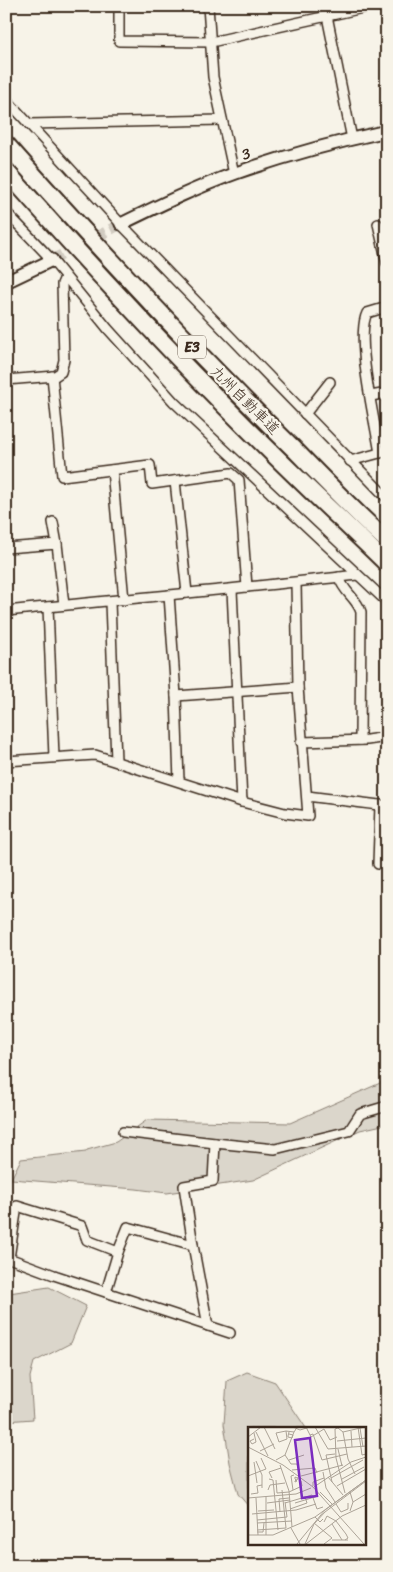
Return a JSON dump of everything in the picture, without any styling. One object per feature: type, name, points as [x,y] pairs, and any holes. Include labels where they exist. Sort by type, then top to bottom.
[{"type":"highway","name":"九州自動車道","points":[[6,144],[82,230],[175,330],[387,541]]},
{"type":"highway","name":"九州自動車道","points":[[6,171],[160,340],[266,447],[387,564]]},
{"type":"street","points":[[119,6],[119,40],[211,42],[372,6]]},
{"type":"street","points":[[208,6],[213,77],[234,174]]},
{"type":"street","points":[[325,6],[352,139]]},
{"type":"street","points":[[6,99],[120,224],[387,498]]},
{"type":"street","points":[[29,124],[222,120]]},
{"type":"street","name":"3","points":[[120,224],[234,174],[352,139],[387,131]]},
{"type":"street","points":[[6,212],[52,260],[108,329],[174,402],[387,602]]},
{"type":"street","points":[[378,224],[387,263]]},
{"type":"street","points":[[6,282],[52,260]]},
{"type":"street","points":[[6,380],[52,376],[61,372],[64,360],[61,306],[62,284],[66,277]]},
{"type":"street","points":[[350,461],[383,452],[363,348],[364,319],[367,312],[387,307]]},
{"type":"street","points":[[52,376],[62,476],[150,465],[152,484],[231,473],[238,480],[247,587]]},
{"type":"street","points":[[306,414],[330,382]]},
{"type":"street","points":[[371,396],[387,393]]},
{"type":"street","points":[[112,470],[124,600]]},
{"type":"street","points":[[175,481],[187,593]]},
{"type":"street","points":[[54,522],[64,605]]},
{"type":"street","points":[[6,548],[57,544]]},
{"type":"street","points":[[6,611],[232,590],[357,575]]},
{"type":"street","points":[[340,577],[342,587],[359,605],[361,612],[360,740]]},
{"type":"street","points":[[6,761],[96,755],[242,802],[285,813],[308,816],[298,687],[296,583]]},
{"type":"street","points":[[232,590],[242,802]]},
{"type":"street","points":[[169,595],[176,696],[179,781]]},
{"type":"street","points":[[110,602],[116,761]]},
{"type":"street","points":[[48,607],[54,757]]},
{"type":"street","points":[[176,696],[298,687]]},
{"type":"street","points":[[301,742],[387,737]]},
{"type":"street","points":[[307,796],[384,806],[378,864]]},
{"type":"street","points":[[123,1132],[275,1148],[349,1131],[360,1114],[387,1106]]},
{"type":"street","points":[[208,1326],[184,1186],[213,1181],[215,1142]]},
{"type":"street","points":[[118,1252],[87,1240],[82,1226],[17,1206],[8,1257],[230,1333]]},
{"type":"street","points":[[106,1292],[118,1252],[128,1228],[193,1245]]},
{"type":"shaded area","points":[[387,1080],[387,1124],[360,1130],[253,1180],[167,1193],[11,1179],[21,1159],[86,1152],[87,1150],[116,1142],[147,1120],[290,1123]]},
{"type":"shaded area","points":[[49,1287],[86,1306],[71,1343],[34,1362],[30,1377],[33,1419],[6,1421],[6,1298],[9,1293]]},
{"type":"shaded area","points":[[247,1372],[275,1382],[305,1427],[248,1427],[248,1506],[238,1494],[230,1463],[224,1424],[227,1381]]},
{"type":"tunnel","points":[[52,260],[121,224]]}]
